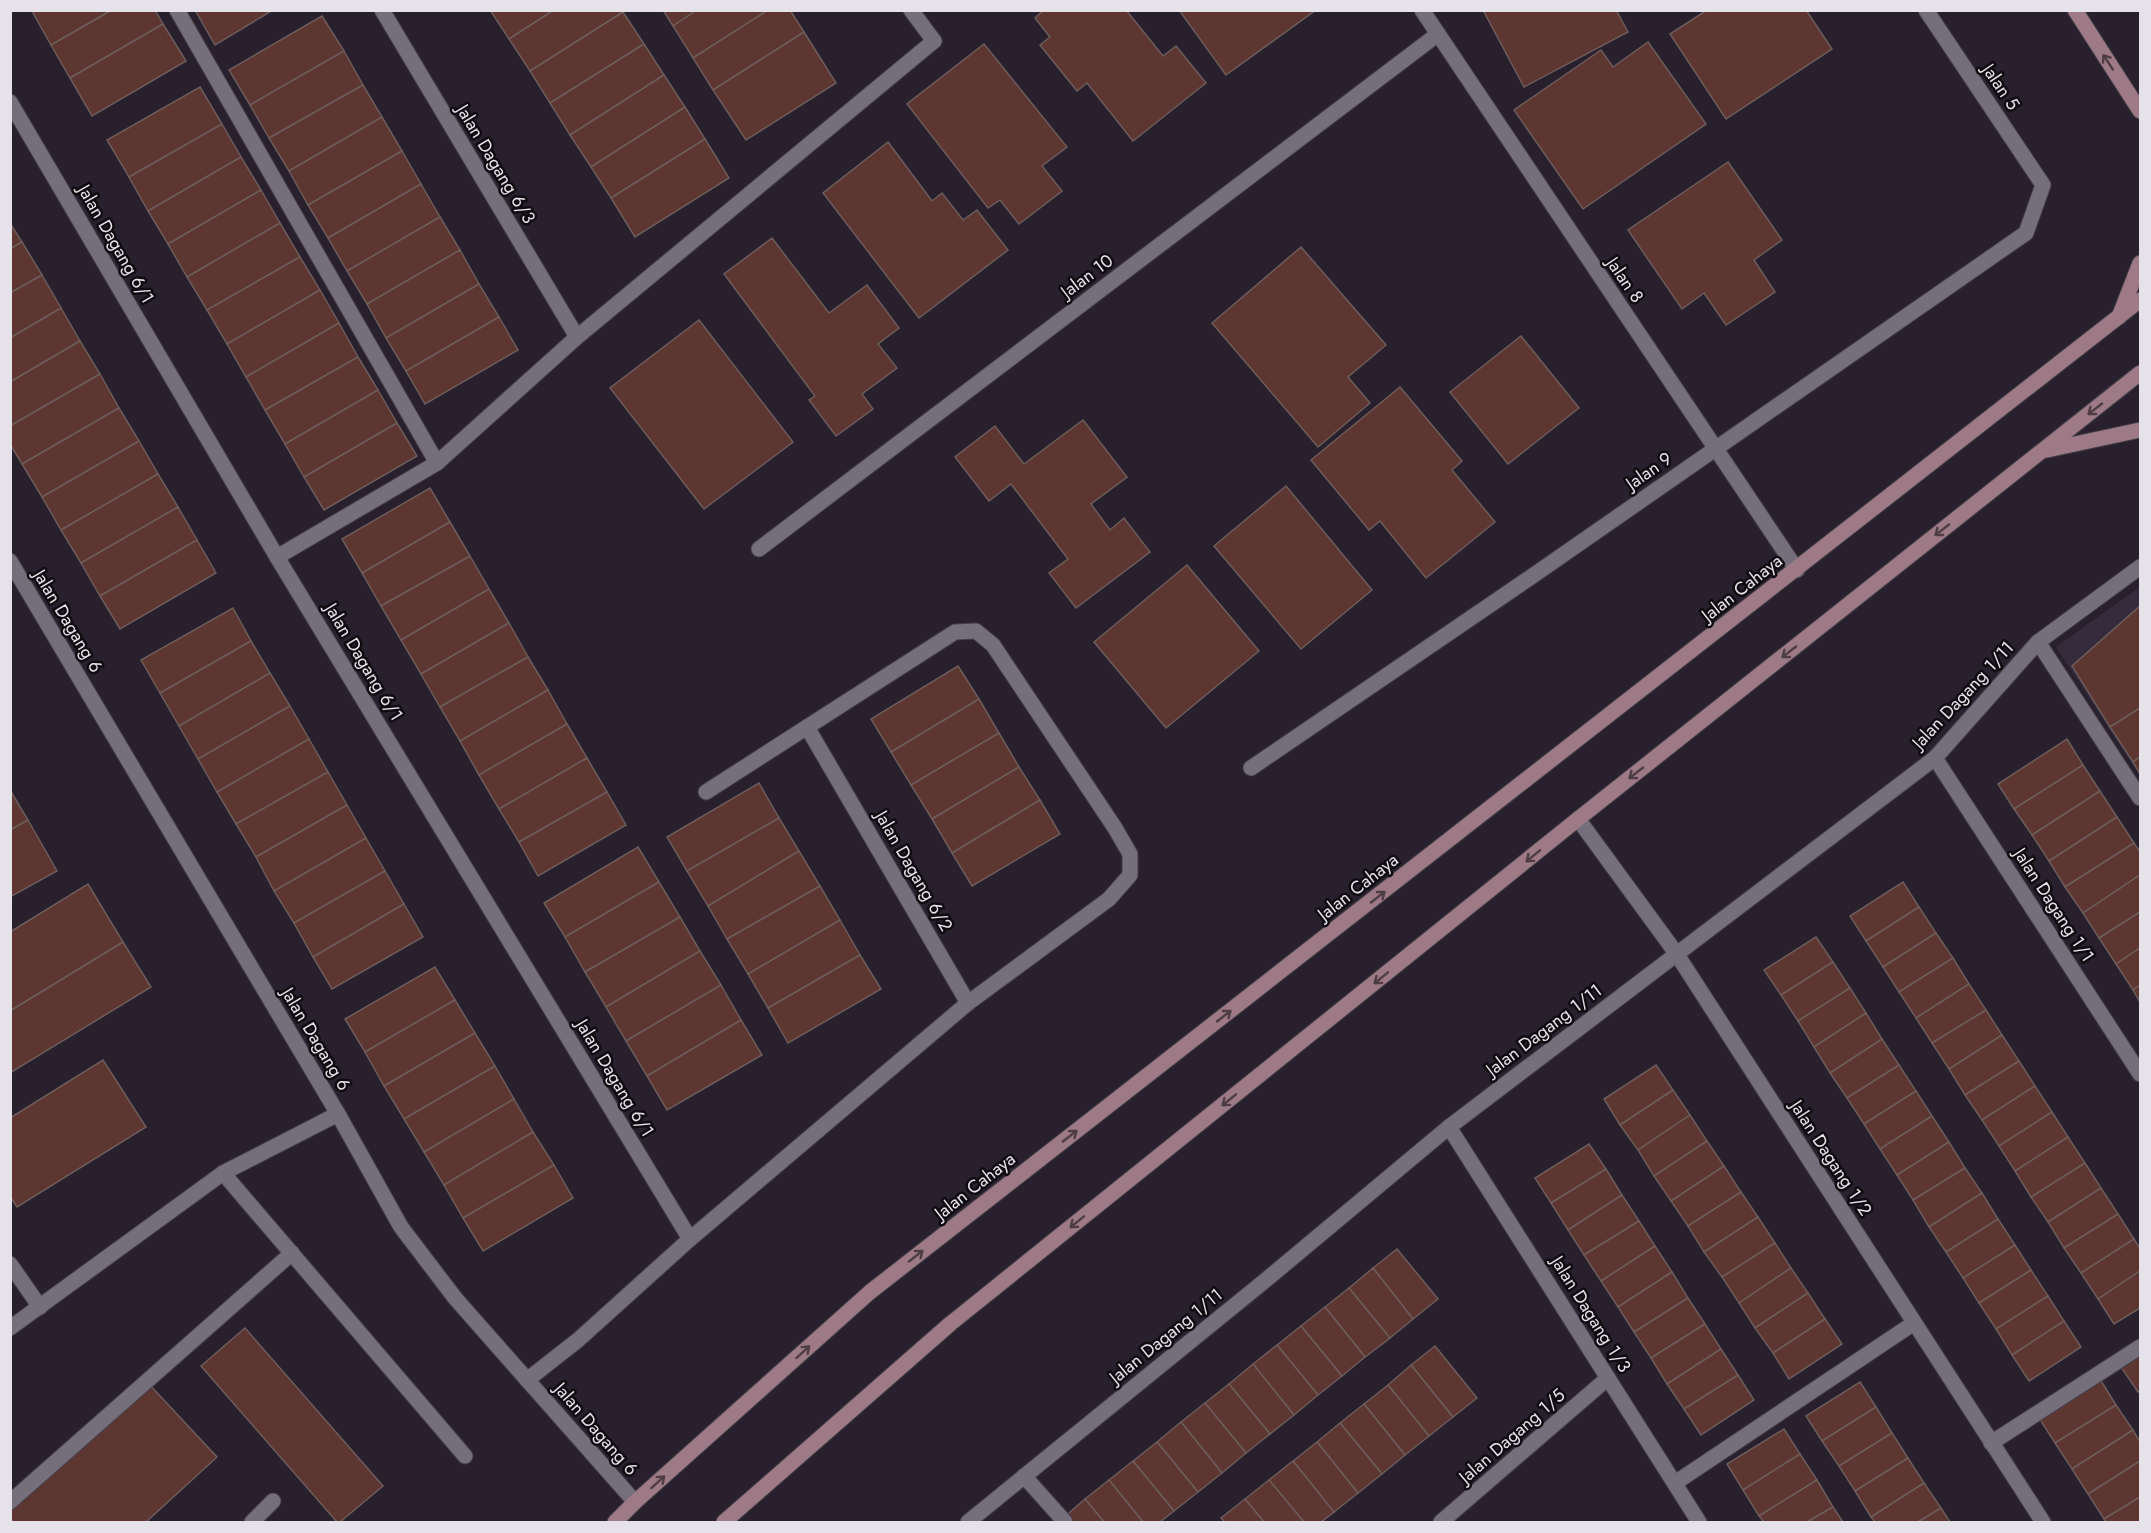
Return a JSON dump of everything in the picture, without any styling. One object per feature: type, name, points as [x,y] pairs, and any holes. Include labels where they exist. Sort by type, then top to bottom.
[{"type":"main road","points":[[2075,10],[2140,111]]},
{"type":"main road","points":[[2119,317],[2140,263]]},
{"type":"main road","name":"Jalan Cahaya","points":[[615,1522],[870,1292],[2140,300]]},
{"type":"main road","points":[[724,1522],[950,1324],[1578,819],[2140,373]]},
{"type":"main road","points":[[2042,451],[2140,430]]},
{"type":"street","points":[[177,10],[437,463]]},
{"type":"street","name":"Jalan Dagang 6/3","points":[[382,10],[577,337]]},
{"type":"street","points":[[278,557],[437,463],[577,337],[934,41],[911,10]]},
{"type":"street","name":"Jalan 8","points":[[1422,10],[1797,570]]},
{"type":"street","name":"Jalan 5","points":[[1926,10],[2043,184]]},
{"type":"street","name":"Jalan 10","points":[[759,549],[1438,34]]},
{"type":"street","name":"Jalan Dagang 6/1","points":[[10,102],[278,557],[690,1239]]},
{"type":"street","name":"Jalan 9","points":[[1251,768],[1531,577],[2026,233],[2043,184]]},
{"type":"street","name":"Jalan Dagang 6","points":[[10,561],[338,1114],[401,1227],[455,1298],[635,1502]]},
{"type":"street","name":"Jalan Dagang 1/11","points":[[968,1522],[1449,1127],[1935,758],[2038,642],[2140,567]]},
{"type":"street","points":[[527,1380],[578,1340],[690,1239],[968,1003],[1109,899],[1130,875],[1130,854],[993,645],[976,631],[954,632],[706,792]]},
{"type":"street","points":[[2038,642],[2140,798]]},
{"type":"street","name":"Jalan Dagang 6/2","points":[[807,727],[968,1003]]},
{"type":"street","name":"Jalan Dagang 1/1","points":[[1935,758],[2140,1074]]},
{"type":"street","name":"Jalan Dagang 1/2","points":[[1578,819],[1676,953],[2043,1522]]},
{"type":"street","points":[[10,1328],[223,1173],[338,1114]]},
{"type":"street","name":"Jalan Dagang 1/3","points":[[1449,1127],[1699,1522]]},
{"type":"street","points":[[223,1173],[465,1456]]},
{"type":"street","points":[[10,1502],[292,1253]]},
{"type":"street","points":[[10,1264],[40,1307]]},
{"type":"street","points":[[1674,1483],[1914,1323]]},
{"type":"street","points":[[1991,1443],[2140,1347]]},
{"type":"street","name":"Jalan Dagang 1/5","points":[[1441,1522],[1608,1378]]},
{"type":"street","points":[[1024,1476],[1065,1522]]},
{"type":"street","points":[[252,1522],[273,1501]]},
{"type":"shaded area","points":[[2140,587],[2140,776],[2056,647]]},
{"type":"building","points":[[37,10],[112,10],[51,45],[33,13]]},
{"type":"building","points":[[112,10],[155,10],[163,24],[70,78],[51,45]]},
{"type":"building","points":[[195,10],[273,10],[215,45]]},
{"type":"building","points":[[490,10],[554,10],[509,39]]},
{"type":"building","points":[[554,10],[622,10],[623,12],[530,71],[509,39]]},
{"type":"building","points":[[663,10],[697,10],[673,26]]},
{"type":"building","points":[[697,10],[768,10],[693,58],[673,26]]},
{"type":"building","points":[[768,10],[790,10],[804,32],[713,90],[693,58]]},
{"type":"building","points":[[1044,10],[1126,10],[1163,56],[1176,46],[1206,83],[1133,141],[1087,83],[1077,91],[1040,45],[1050,37],[1035,18]]},
{"type":"building","points":[[1179,10],[1316,10],[1226,75]]},
{"type":"building","points":[[1483,10],[1616,10],[1628,32],[1524,87]]},
{"type":"building","points":[[1707,10],[1806,10],[1832,49],[1726,119],[1670,34]]},
{"type":"building","points":[[623,12],[644,44],[550,103],[530,71]]},
{"type":"building","points":[[322,16],[344,51],[250,105],[229,70]]},
{"type":"building","points":[[163,24],[186,61],[92,116],[70,78]]},
{"type":"building","points":[[804,32],[836,83],[746,140],[713,90]]},
{"type":"building","points":[[1648,42],[1706,124],[1583,209],[1514,110],[1601,50],[1613,67]]},
{"type":"building","points":[[644,44],[664,75],[570,135],[550,103]]},
{"type":"building","points":[[984,44],[1067,147],[1042,166],[1062,191],[1019,224],[1000,200],[988,208],[907,104]]},
{"type":"building","points":[[344,51],[363,85],[269,138],[250,105]]},
{"type":"building","points":[[664,75],[685,107],[591,167],[570,135]]},
{"type":"building","points":[[363,85],[382,117],[289,171],[269,138]]},
{"type":"building","points":[[200,87],[222,124],[129,177],[107,140]]},
{"type":"building","points":[[685,107],[705,139],[611,198],[591,167]]},
{"type":"building","points":[[382,117],[402,151],[308,205],[289,171]]},
{"type":"building","points":[[222,124],[241,157],[148,211],[129,177]]},
{"type":"building","points":[[705,139],[729,178],[635,237],[611,198]]},
{"type":"building","points":[[888,142],[932,201],[942,193],[963,220],[977,210],[1008,250],[919,318],[823,193]]},
{"type":"building","points":[[402,151],[421,184],[328,238],[308,205]]},
{"type":"building","points":[[241,157],[261,190],[168,244],[148,211]]},
{"type":"building","points":[[1728,162],[1782,240],[1754,260],[1775,292],[1726,325],[1704,293],[1682,309],[1628,230]]},
{"type":"building","points":[[421,184],[440,217],[347,271],[328,238]]},
{"type":"building","points":[[261,190],[280,223],[187,277],[168,244]]},
{"type":"building","points":[[440,217],[460,250],[367,304],[347,271]]},
{"type":"building","points":[[10,223],[22,242],[10,249]]},
{"type":"building","points":[[280,223],[300,257],[207,310],[187,277]]},
{"type":"building","points":[[772,238],[829,313],[867,285],[899,328],[878,344],[897,368],[862,394],[873,409],[836,436],[809,400],[815,396],[724,274]]},
{"type":"building","points":[[22,242],[42,275],[10,293],[10,249]]},
{"type":"building","points":[[1301,247],[1386,345],[1348,377],[1370,403],[1318,447],[1212,323]]},
{"type":"building","points":[[460,250],[479,284],[386,338],[367,304]]},
{"type":"building","points":[[300,257],[320,290],[227,344],[207,310]]},
{"type":"building","points":[[42,275],[61,308],[10,338],[10,293]]},
{"type":"building","points":[[479,284],[499,317],[406,371],[386,338]]},
{"type":"building","points":[[320,290],[339,323],[246,377],[227,344]]},
{"type":"building","points":[[61,308],[80,341],[10,382],[10,338]]},
{"type":"building","points":[[499,317],[518,350],[425,404],[406,371]]},
{"type":"building","points":[[699,320],[793,442],[704,509],[610,388]]},
{"type":"building","points":[[339,323],[358,357],[265,410],[246,377]]},
{"type":"building","points":[[1521,336],[1579,408],[1508,464],[1450,392]]},
{"type":"building","points":[[80,341],[100,374],[10,426],[10,382]]},
{"type":"building","points":[[358,357],[378,390],[285,444],[265,410]]},
{"type":"building","points":[[100,374],[119,408],[22,464],[10,444],[10,426]]},
{"type":"building","points":[[1400,387],[1462,461],[1452,470],[1495,522],[1426,578],[1380,521],[1369,530],[1311,460]]},
{"type":"building","points":[[378,390],[397,423],[304,477],[285,444]]},
{"type":"building","points":[[119,408],[139,441],[42,497],[22,464]]},
{"type":"building","points":[[1083,420],[1127,477],[1091,504],[1110,530],[1124,518],[1150,552],[1076,608],[1049,573],[1068,559],[1011,484],[989,501],[955,457],[995,426],[1024,464]]},
{"type":"building","points":[[397,423],[417,456],[324,510],[304,477]]},
{"type":"building","points":[[139,441],[158,474],[61,530],[42,497]]},
{"type":"building","points":[[158,474],[178,507],[81,563],[61,530]]},
{"type":"building","points":[[1286,486],[1372,590],[1301,649],[1214,546]]},
{"type":"building","points":[[430,488],[450,522],[362,573],[342,539]]},
{"type":"building","points":[[178,507],[197,540],[100,596],[81,563]]},
{"type":"building","points":[[450,522],[470,556],[381,606],[362,573]]},
{"type":"building","points":[[197,540],[216,573],[120,629],[100,596]]},
{"type":"building","points":[[470,556],[489,589],[401,640],[381,606]]},
{"type":"building","points":[[1187,565],[1259,651],[1166,728],[1094,642]]},
{"type":"building","points":[[489,589],[509,623],[421,674],[401,640]]},
{"type":"building","points":[[2140,606],[2140,708],[2110,727],[2072,666]]},
{"type":"building","points":[[233,608],[251,641],[160,693],[141,660]]},
{"type":"building","points":[[509,623],[528,657],[440,707],[421,674]]},
{"type":"building","points":[[251,641],[270,673],[179,726],[160,693]]},
{"type":"building","points":[[528,657],[548,690],[460,741],[440,707]]},
{"type":"building","points":[[958,666],[979,699],[891,752],[871,719]]},
{"type":"building","points":[[270,673],[290,706],[198,759],[179,726]]},
{"type":"building","points":[[548,690],[567,724],[479,775],[460,741]]},
{"type":"building","points":[[979,699],[999,733],[911,785],[891,752]]},
{"type":"building","points":[[290,706],[309,739],[217,792],[198,759]]},
{"type":"building","points":[[2140,708],[2140,757],[2133,762],[2110,727]]},
{"type":"building","points":[[567,724],[587,758],[499,809],[479,775]]},
{"type":"building","points":[[999,733],[1019,767],[932,819],[911,785]]},
{"type":"building","points":[[309,739],[328,772],[236,824],[217,792]]},
{"type":"building","points":[[2067,739],[2083,765],[2014,809],[1998,784]]},
{"type":"building","points":[[2140,757],[2140,774],[2133,762]]},
{"type":"building","points":[[587,758],[607,792],[519,842],[499,809]]},
{"type":"building","points":[[2083,765],[2100,791],[2032,835],[2014,809]]},
{"type":"building","points":[[1019,767],[1040,800],[952,853],[932,819]]},
{"type":"building","points":[[328,772],[347,805],[256,857],[236,824]]},
{"type":"building","points":[[759,783],[779,818],[687,871],[667,837]]},
{"type":"building","points":[[10,790],[28,820],[10,830]]},
{"type":"building","points":[[2100,791],[2117,817],[2049,861],[2032,835]]},
{"type":"building","points":[[607,792],[626,825],[538,876],[519,842]]},
{"type":"building","points":[[1040,800],[1060,834],[972,886],[952,853]]},
{"type":"building","points":[[347,805],[366,838],[274,891],[256,857]]},
{"type":"building","points":[[2117,817],[2134,843],[2065,887],[2049,861]]},
{"type":"building","points":[[779,818],[799,851],[708,906],[687,871]]},
{"type":"building","points":[[28,820],[57,871],[10,897],[10,830]]},
{"type":"building","points":[[366,838],[385,871],[294,923],[274,891]]},
{"type":"building","points":[[2134,843],[2140,852],[2140,875],[2083,913],[2065,887]]},
{"type":"building","points":[[638,847],[659,882],[565,937],[544,903]]},
{"type":"building","points":[[799,851],[820,886],[727,939],[708,906]]},
{"type":"building","points":[[385,871],[404,904],[313,957],[294,923]]},
{"type":"building","points":[[2140,875],[2140,912],[2099,938],[2083,913]]},
{"type":"building","points":[[659,882],[680,917],[585,972],[565,937]]},
{"type":"building","points":[[1903,882],[1919,907],[1866,941],[1850,916]]},
{"type":"building","points":[[88,884],[123,942],[10,1011],[10,932]]},
{"type":"building","points":[[820,886],[840,920],[748,974],[727,939]]},
{"type":"building","points":[[404,904],[423,937],[332,989],[313,957]]},
{"type":"building","points":[[1919,907],[1936,933],[1883,967],[1866,941]]},
{"type":"building","points":[[2140,912],[2140,948],[2116,964],[2099,938]]},
{"type":"building","points":[[680,917],[700,951],[606,1007],[585,972]]},
{"type":"building","points":[[840,920],[860,955],[768,1008],[748,974]]},
{"type":"building","points":[[1936,933],[1953,958],[1899,992],[1883,967]]},
{"type":"building","points":[[1816,937],[1833,962],[1781,995],[1764,970]]},
{"type":"building","points":[[123,942],[151,987],[10,1073],[10,1011]]},
{"type":"building","points":[[2140,948],[2140,985],[2133,990],[2116,964]]},
{"type":"building","points":[[700,951],[721,985],[626,1041],[606,1007]]},
{"type":"building","points":[[860,955],[881,989],[788,1043],[768,1008]]},
{"type":"building","points":[[1953,958],[1969,984],[1916,1018],[1899,992]]},
{"type":"building","points":[[1833,962],[1850,988],[1798,1021],[1781,995]]},
{"type":"building","points":[[435,967],[455,1000],[365,1052],[345,1019]]},
{"type":"building","points":[[1969,984],[1986,1010],[1932,1043],[1916,1018]]},
{"type":"building","points":[[721,985],[741,1020],[647,1076],[626,1041]]},
{"type":"building","points":[[2140,985],[2140,1002],[2133,990]]},
{"type":"building","points":[[1850,988],[1866,1013],[1814,1047],[1798,1021]]},
{"type":"building","points":[[455,1000],[475,1033],[384,1086],[365,1052]]},
{"type":"building","points":[[1986,1010],[2002,1035],[1949,1069],[1932,1043]]},
{"type":"building","points":[[1866,1013],[1882,1039],[1830,1073],[1814,1047]]},
{"type":"building","points":[[741,1020],[762,1055],[667,1110],[647,1076]]},
{"type":"building","points":[[475,1033],[495,1066],[404,1119],[384,1086]]},
{"type":"building","points":[[2002,1035],[2019,1061],[1965,1095],[1949,1069]]},
{"type":"building","points":[[1882,1039],[1899,1065],[1847,1098],[1830,1073]]},
{"type":"building","points":[[103,1060],[146,1127],[17,1207],[10,1196],[10,1118]]},
{"type":"building","points":[[2019,1061],[2035,1086],[1982,1120],[1965,1095]]},
{"type":"building","points":[[1656,1065],[1673,1090],[1620,1125],[1604,1099]]},
{"type":"building","points":[[1899,1065],[1916,1091],[1864,1124],[1847,1098]]},
{"type":"building","points":[[495,1066],[514,1099],[424,1152],[404,1119]]},
{"type":"building","points":[[2035,1086],[2052,1112],[1999,1146],[1982,1120]]},
{"type":"building","points":[[1673,1090],[1690,1115],[1638,1150],[1620,1125]]},
{"type":"building","points":[[1916,1091],[1932,1116],[1880,1149],[1864,1124]]},
{"type":"building","points":[[514,1099],[533,1132],[444,1185],[424,1152]]},
{"type":"building","points":[[2052,1112],[2068,1137],[2015,1171],[1999,1146]]},
{"type":"building","points":[[1690,1115],[1707,1141],[1654,1176],[1638,1150]]},
{"type":"building","points":[[1932,1116],[1949,1142],[1897,1175],[1880,1149]]},
{"type":"building","points":[[533,1132],[554,1165],[463,1218],[444,1185]]},
{"type":"building","points":[[2068,1137],[2085,1163],[2031,1197],[2015,1171]]},
{"type":"building","points":[[1707,1141],[1724,1166],[1671,1201],[1654,1176]]},
{"type":"building","points":[[1949,1142],[1965,1168],[1913,1200],[1897,1175]]},
{"type":"building","points":[[1589,1144],[1606,1169],[1551,1203],[1535,1178]]},
{"type":"building","points":[[2085,1163],[2101,1188],[2048,1222],[2031,1197]]},
{"type":"building","points":[[554,1165],[573,1198],[483,1251],[463,1218]]},
{"type":"building","points":[[1724,1166],[1741,1192],[1688,1226],[1671,1201]]},
{"type":"building","points":[[1965,1168],[1982,1193],[1929,1227],[1913,1200]]},
{"type":"building","points":[[1606,1169],[1622,1195],[1568,1230],[1551,1203]]},
{"type":"building","points":[[2101,1188],[2118,1214],[2064,1248],[2048,1222]]},
{"type":"building","points":[[1741,1192],[1758,1217],[1704,1252],[1688,1226]]},
{"type":"building","points":[[1982,1193],[1998,1219],[1946,1252],[1929,1227]]},
{"type":"building","points":[[1622,1195],[1639,1221],[1584,1255],[1568,1230]]},
{"type":"building","points":[[2118,1214],[2134,1239],[2081,1273],[2064,1248]]},
{"type":"building","points":[[1758,1217],[1775,1243],[1722,1277],[1704,1252]]},
{"type":"building","points":[[1998,1219],[2015,1245],[1963,1278],[1946,1252]]},
{"type":"building","points":[[1639,1221],[1655,1246],[1601,1281],[1584,1255]]},
{"type":"building","points":[[2134,1239],[2140,1249],[2140,1271],[2098,1299],[2081,1273]]},
{"type":"building","points":[[1775,1243],[1791,1268],[1739,1303],[1722,1277]]},
{"type":"building","points":[[2015,1245],[2031,1270],[1979,1303],[1963,1278]]},
{"type":"building","points":[[1655,1246],[1672,1272],[1618,1307],[1601,1281]]},
{"type":"building","points":[[1397,1249],[1438,1299],[1413,1319],[1373,1268]]},
{"type":"building","points":[[1373,1268],[1413,1319],[1390,1338],[1349,1288]]},
{"type":"building","points":[[1791,1268],[1808,1293],[1755,1328],[1739,1303]]},
{"type":"building","points":[[2031,1270],[2048,1296],[1996,1329],[1979,1303]]},
{"type":"building","points":[[2140,1271],[2140,1308],[2114,1324],[2098,1299]]},
{"type":"building","points":[[1672,1272],[1688,1298],[1634,1332],[1618,1307]]},
{"type":"building","points":[[1349,1288],[1390,1338],[1365,1357],[1325,1307]]},
{"type":"building","points":[[1808,1293],[1825,1319],[1773,1353],[1755,1328]]},
{"type":"building","points":[[2048,1296],[2064,1321],[2012,1355],[1996,1329]]},
{"type":"building","points":[[1688,1298],[1705,1324],[1651,1358],[1634,1332]]},
{"type":"building","points":[[1325,1307],[1365,1357],[1342,1376],[1301,1326]]},
{"type":"building","points":[[1825,1319],[1842,1344],[1789,1379],[1773,1353]]},
{"type":"building","points":[[2064,1321],[2081,1347],[2029,1381],[2012,1355]]},
{"type":"building","points":[[1705,1324],[1721,1349],[1667,1384],[1651,1358]]},
{"type":"building","points":[[1301,1326],[1342,1376],[1318,1395],[1277,1345]]},
{"type":"building","points":[[245,1328],[383,1486],[340,1522],[337,1522],[201,1366]]},
{"type":"building","points":[[1277,1345],[1318,1395],[1294,1415],[1253,1364]]},
{"type":"building","points":[[1435,1346],[1477,1398],[1453,1417],[1411,1365]]},
{"type":"building","points":[[1721,1349],[1738,1375],[1684,1409],[1667,1384]]},
{"type":"building","points":[[2140,1354],[2140,1390],[2138,1392],[2121,1367]]},
{"type":"building","points":[[1253,1364],[1294,1415],[1270,1434],[1229,1384]]},
{"type":"building","points":[[1411,1365],[1453,1417],[1429,1436],[1388,1385]]},
{"type":"building","points":[[1738,1375],[1754,1400],[1701,1435],[1684,1409]]},
{"type":"building","points":[[2100,1379],[2116,1405],[2055,1443],[2039,1418]]},
{"type":"building","points":[[147,1382],[217,1457],[146,1522],[14,1522],[10,1519],[10,1508]]},
{"type":"building","points":[[1860,1382],[1876,1407],[1822,1441],[1806,1416]]},
{"type":"building","points":[[1229,1384],[1270,1434],[1246,1453],[1205,1403]]},
{"type":"building","points":[[1388,1385],[1429,1436],[1405,1455],[1364,1404]]},
{"type":"building","points":[[1205,1403],[1246,1453],[1222,1473],[1181,1422]]},
{"type":"building","points":[[1364,1404],[1405,1455],[1382,1474],[1340,1423]]},
{"type":"building","points":[[2116,1405],[2133,1430],[2072,1469],[2055,1443]]},
{"type":"building","points":[[1876,1407],[1892,1433],[1839,1466],[1822,1441]]},
{"type":"building","points":[[1181,1422],[1222,1473],[1198,1492],[1157,1442]]},
{"type":"building","points":[[1340,1423],[1382,1474],[1358,1493],[1317,1442]]},
{"type":"building","points":[[1784,1429],[1800,1454],[1743,1490],[1727,1464]]},
{"type":"building","points":[[2133,1430],[2140,1442],[2140,1461],[2088,1494],[2072,1469]]},
{"type":"building","points":[[1892,1433],[1908,1458],[1855,1491],[1839,1466]]},
{"type":"building","points":[[1157,1442],[1198,1492],[1174,1511],[1133,1461]]},
{"type":"building","points":[[1317,1442],[1358,1493],[1334,1512],[1293,1461]]},
{"type":"building","points":[[1800,1454],[1817,1480],[1759,1516],[1743,1490]]},
{"type":"building","points":[[1908,1458],[1924,1483],[1871,1517],[1855,1491]]},
{"type":"building","points":[[1133,1461],[1174,1511],[1160,1522],[1143,1522],[1109,1480]]},
{"type":"building","points":[[1293,1461],[1334,1512],[1321,1522],[1304,1522],[1269,1480]]},
{"type":"building","points":[[2140,1461],[2140,1497],[2104,1519],[2088,1494]]},
{"type":"building","points":[[1109,1480],[1143,1522],[1104,1522],[1085,1499]]},
{"type":"building","points":[[1269,1480],[1304,1522],[1264,1522],[1245,1499]]},
{"type":"building","points":[[1817,1480],[1833,1507],[1807,1522],[1764,1522],[1759,1516]]},
{"type":"building","points":[[1924,1483],[1941,1508],[1918,1522],[1875,1522],[1871,1517]]},
{"type":"building","points":[[2140,1497],[2140,1522],[2106,1522],[2104,1519]]},
{"type":"building","points":[[1085,1499],[1104,1522],[1065,1522],[1062,1519]]},
{"type":"building","points":[[1245,1499],[1264,1522],[1225,1522],[1221,1518]]},
{"type":"building","points":[[1833,1507],[1843,1522],[1807,1522]]},
{"type":"building","points":[[1941,1508],[1950,1522],[1918,1522]]}]
